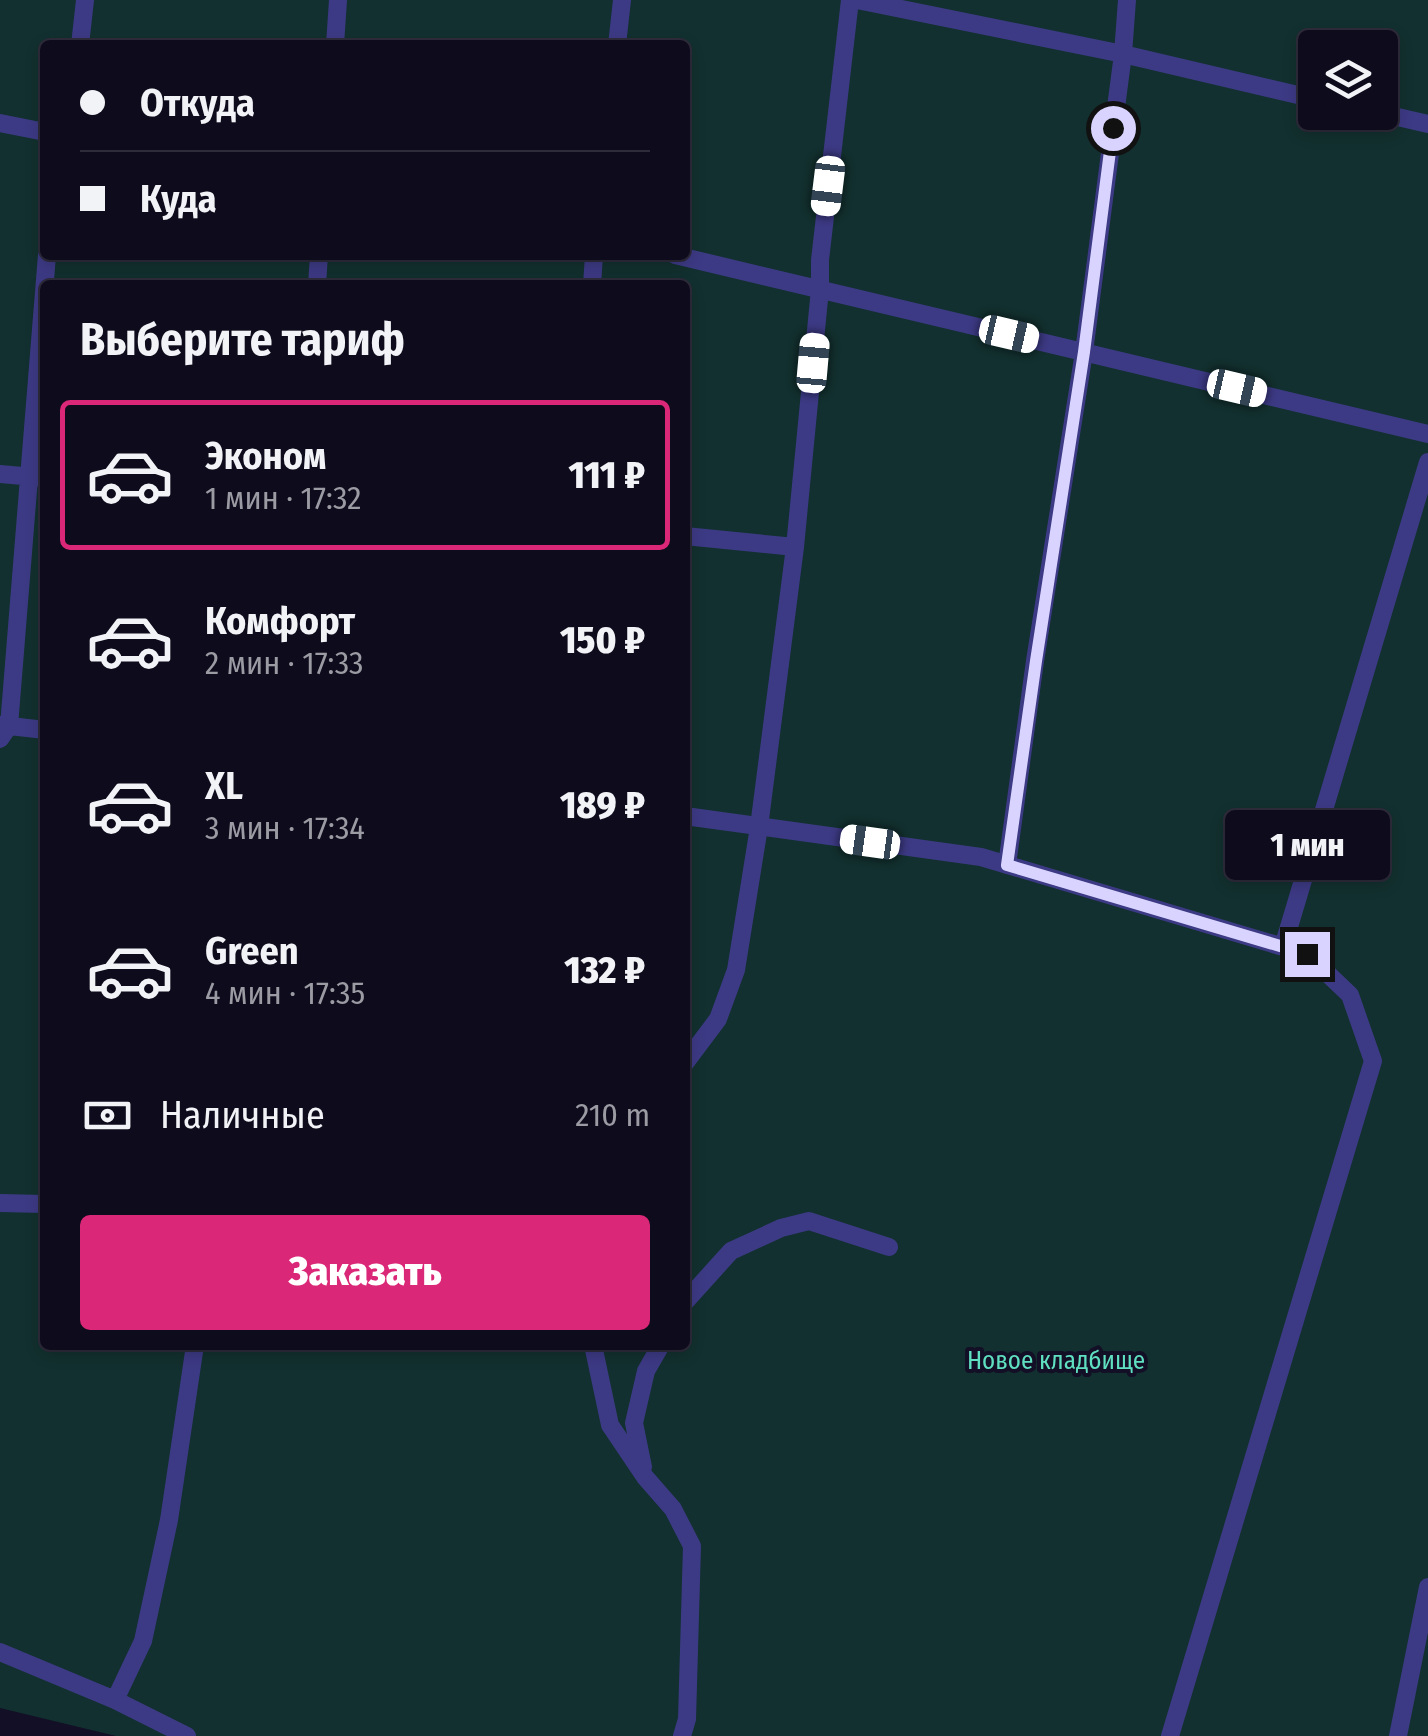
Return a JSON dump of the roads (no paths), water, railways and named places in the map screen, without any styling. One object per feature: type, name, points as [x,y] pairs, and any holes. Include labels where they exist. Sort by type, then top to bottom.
[{"type":"lane","points":[[81,40],[85,0]]},
{"type":"lane","points":[[334,40],[338,0]]},
{"type":"lane","points":[[618,40],[622,0]]},
{"type":"lane","points":[[690,1056],[718,1019],[736,970],[759,827],[795,547],[820,260],[854,0],[1123,54],[1298,95]]},
{"type":"lane","points":[[1007,865],[1084,352],[1127,0]]},
{"type":"lane","points":[[1398,117],[1428,124]]},
{"type":"lane","points":[[0,122],[40,131]]},
{"type":"lane","points":[[690,259],[1428,434]]},
{"type":"lane","points":[[40,410],[37,477],[3,730],[40,730]]},
{"type":"lane","points":[[1284,947],[1428,462]]},
{"type":"lane","points":[[0,474],[37,477]]},
{"type":"lane","points":[[690,536],[795,547]]},
{"type":"lane","points":[[690,817],[980,857],[1307,954],[1350,995],[1374,1061],[1170,1736]]},
{"type":"lane","points":[[0,1202],[40,1204]]},
{"type":"lane","points":[[690,1296],[730,1251],[781,1228],[809,1221],[890,1247]]},
{"type":"lane","points":[[115,1700],[142,1641],[169,1520],[194,1350]]},
{"type":"lane","points":[[594,1350],[610,1425],[645,1478],[674,1509],[692,1546],[687,1720],[682,1736]]},
{"type":"lane","points":[[645,1478],[634,1422],[646,1371],[658,1350]]},
{"type":"lane","points":[[1398,1736],[1428,1586]]},
{"type":"lane","points":[[0,1652],[115,1700],[187,1736]]},
{"type":"park label","name":"Новое кладбище","points":[[1056,1360]]}]
